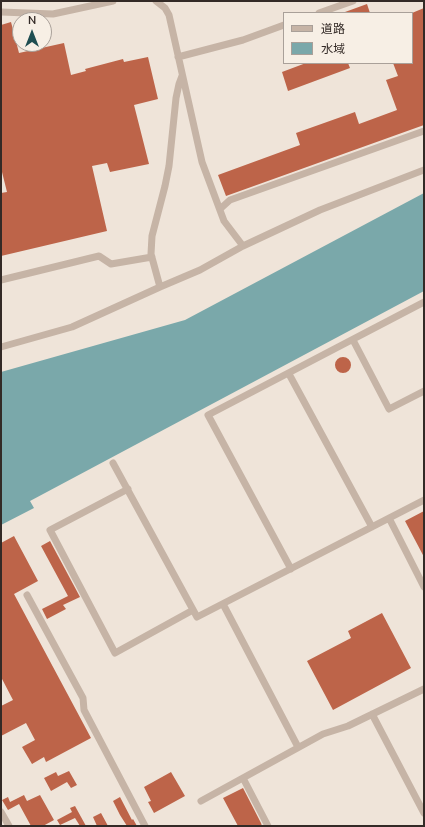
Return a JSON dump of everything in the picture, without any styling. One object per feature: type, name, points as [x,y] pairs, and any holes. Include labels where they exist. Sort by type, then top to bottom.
[{"type":"street","points":[[1,12],[53,14],[113,1]]},
{"type":"street","points":[[156,1],[165,8],[169,15],[202,162],[224,221],[243,246]]},
{"type":"street","points":[[322,12],[353,1]]},
{"type":"street","points":[[178,57],[243,40],[283,25]]},
{"type":"street","points":[[160,287],[152,257],[152,236],[169,166],[176,98],[182,76]]},
{"type":"street","points":[[220,209],[230,200],[424,131]]},
{"type":"street","points":[[1,347],[72,327],[200,270],[243,246],[320,210],[424,170]]},
{"type":"street","points":[[1,280],[99,256],[111,264],[152,257]]},
{"type":"street","points":[[291,569],[208,415],[289,374],[424,302]]},
{"type":"street","points":[[353,340],[389,409],[424,391]]},
{"type":"street","points":[[289,374],[372,527]]},
{"type":"street","points":[[113,462],[197,617],[424,500]]},
{"type":"street","points":[[128,490],[50,530],[115,653],[193,610]]},
{"type":"street","points":[[389,518],[424,587]]},
{"type":"street","points":[[27,595],[82,698],[84,710],[145,826]]},
{"type":"street","points":[[223,604],[298,747]]},
{"type":"street","points":[[200,802],[323,734],[348,726],[424,689]]},
{"type":"street","points":[[372,714],[424,813]]},
{"type":"street","points":[[243,778],[268,826]]},
{"type":"street","points":[[1,812],[9,826]]},
{"type":"water","points":[[424,193],[424,291],[30,501],[34,508],[1,525],[1,372],[185,320]]},
{"type":"building","points":[[367,4],[370,12],[345,12]]},
{"type":"building","points":[[424,8],[424,125],[226,196],[218,175],[300,145],[296,133],[355,112],[359,124],[397,110],[386,80],[398,76],[393,64],[413,64],[413,13]]},
{"type":"building","points":[[11,22],[12,52],[52,52],[52,46],[64,43],[71,75],[86,71],[85,69],[123,59],[124,62],[148,57],[158,99],[134,105],[149,164],[110,172],[107,163],[92,166],[107,231],[1,256],[1,193],[7,192],[1,168],[1,25]]},
{"type":"building","points":[[303,64],[348,64],[350,68],[288,91],[282,72]]},
{"type":"building","points":[[343,357],[349,359],[351,365],[349,371],[343,373],[337,371],[335,365],[337,359]]},
{"type":"building","points":[[424,511],[424,557],[405,521]]},
{"type":"building","points":[[14,536],[38,581],[14,594],[91,738],[46,762],[44,757],[32,764],[22,747],[35,740],[26,723],[1,736],[1,706],[13,700],[1,677],[1,543]]},
{"type":"building","points":[[50,541],[80,597],[63,605],[66,609],[47,619],[42,609],[68,596],[41,546]]},
{"type":"building","points":[[382,613],[411,668],[333,710],[307,661],[351,638],[348,631]]},
{"type":"building","points":[[69,771],[77,785],[71,788],[67,782],[51,791],[44,778],[56,772],[58,776]]},
{"type":"building","points":[[171,772],[185,796],[154,813],[148,802],[151,801],[144,787]]},
{"type":"building","points":[[243,788],[262,826],[238,826],[223,798]]},
{"type":"building","points":[[24,795],[27,801],[40,795],[54,820],[43,826],[31,826],[19,804],[8,810],[2,800],[8,797],[10,802]]},
{"type":"building","points":[[120,797],[132,820],[133,819],[137,826],[127,826],[120,815],[113,801]]},
{"type":"building","points":[[75,806],[86,826],[80,826],[75,818],[60,825],[57,820],[72,812],[70,808]]},
{"type":"building","points":[[101,813],[108,826],[97,826],[93,817]]}]
